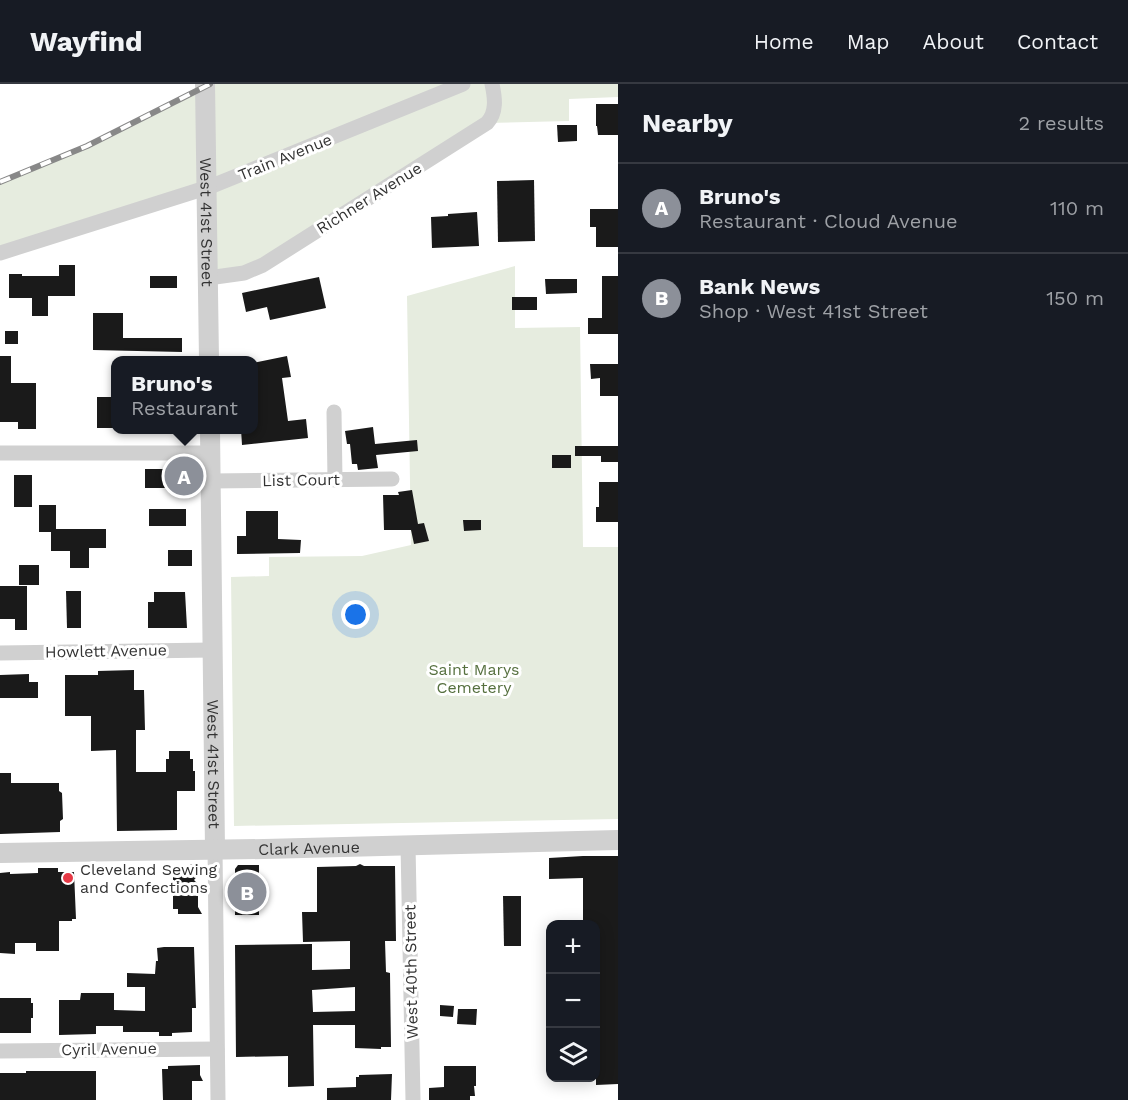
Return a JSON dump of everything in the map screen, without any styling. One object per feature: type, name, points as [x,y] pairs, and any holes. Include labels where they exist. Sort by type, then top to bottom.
[{"type":"street","name":"West 41st Street","points":[[205,84],[209,356]]},
{"type":"street","name":"Train Avenue","points":[[0,252],[212,186],[463,84]]},
{"type":"street","name":"Richner Avenue","points":[[208,278],[244,273],[263,265],[487,123],[494,111],[492,84]]},
{"type":"street","points":[[334,412],[335,480]]},
{"type":"street","name":"West 41st Street","points":[[210,434],[218,1100]]},
{"type":"street","points":[[0,453],[210,453]]},
{"type":"street","name":"List Court","points":[[211,482],[392,479]]},
{"type":"street","name":"Howlett Avenue","points":[[0,652],[212,650]]},
{"type":"street","name":"Clark Avenue","points":[[0,853],[618,840]]},
{"type":"street","name":"West 40th Street","points":[[408,845],[413,1100]]},
{"type":"street","name":"Cyril Avenue","points":[[0,1051],[217,1049]]},
{"type":"green space","points":[[206,84],[618,84],[618,97],[569,99],[569,121],[487,123],[270,261],[208,278],[207,186],[0,252],[0,182],[87,146]]},
{"type":"green space","name":"Saint Marys Cemetery","points":[[515,266],[515,328],[580,327],[583,547],[618,547],[618,819],[234,826],[231,577],[269,576],[269,557],[362,556],[411,545],[407,296]]},
{"type":"building","points":[[596,104],[618,104],[618,135],[598,135]]},
{"type":"building","points":[[557,125],[577,125],[577,141],[558,142]]},
{"type":"building","points":[[534,180],[535,241],[498,242],[497,181]]},
{"type":"building","points":[[590,209],[618,209],[618,247],[596,247],[596,227],[590,227]]},
{"type":"building","points":[[477,212],[479,246],[432,248],[431,217]]},
{"type":"building","points":[[59,265],[75,265],[75,296],[48,296],[48,316],[32,316],[32,298],[9,298],[9,274],[59,276]]},
{"type":"building","points":[[150,276],[177,276],[177,288],[150,288]]},
{"type":"building","points":[[602,276],[618,276],[618,334],[588,334],[588,318],[602,318]]},
{"type":"building","points":[[319,277],[326,308],[270,320],[267,307],[246,312],[242,293]]},
{"type":"building","points":[[545,279],[577,279],[577,293],[546,294]]},
{"type":"building","points":[[512,297],[537,297],[537,310],[512,310]]},
{"type":"building","points":[[93,313],[123,313],[123,338],[182,338],[182,352],[93,350]]},
{"type":"building","points":[[5,331],[18,331],[18,344],[5,344]]},
{"type":"building","points":[[0,356],[11,356],[11,383],[36,383],[36,429],[18,429],[18,422],[0,422]]},
{"type":"building","points":[[287,356],[291,377],[282,378],[288,421],[306,419],[308,438],[242,445],[241,434],[258,434],[258,362]]},
{"type":"building","points":[[590,364],[618,364],[618,396],[600,396],[600,378],[591,379]]},
{"type":"building","points":[[97,397],[111,397],[111,428],[97,428]]},
{"type":"building","points":[[373,427],[375,444],[417,440],[418,451],[376,455],[378,468],[358,470],[357,464],[352,464],[350,444],[347,444],[345,431]]},
{"type":"building","points":[[575,446],[618,446],[618,462],[601,462],[601,456],[575,456]]},
{"type":"building","points":[[552,455],[571,455],[571,468],[552,468]]},
{"type":"building","points":[[145,469],[192,469],[192,488],[145,488]]},
{"type":"building","points":[[14,475],[32,475],[32,507],[14,507]]},
{"type":"building","points":[[599,482],[618,482],[618,522],[596,522],[596,507],[599,507]]},
{"type":"building","points":[[412,490],[418,524],[424,523],[429,541],[414,544],[411,530],[384,530],[383,495],[399,495],[398,492]]},
{"type":"building","points":[[39,505],[56,505],[56,529],[106,529],[106,548],[89,548],[89,568],[70,568],[70,551],[51,551],[51,532],[39,532]]},
{"type":"building","points":[[149,509],[186,509],[186,526],[149,526]]},
{"type":"building","points":[[246,511],[278,511],[278,539],[301,540],[300,553],[237,554],[237,536],[246,536]]},
{"type":"building","points":[[463,520],[481,520],[481,530],[464,531]]},
{"type":"building","points":[[168,550],[192,550],[192,566],[168,566]]},
{"type":"building","points":[[19,565],[39,565],[39,585],[19,585]]},
{"type":"building","points":[[0,586],[27,586],[27,630],[15,630],[15,619],[0,619]]},
{"type":"building","points":[[66,591],[81,591],[81,628],[67,628]]},
{"type":"building","points":[[154,592],[185,592],[187,628],[148,628],[148,602],[154,602]]},
{"type":"building","points":[[134,670],[134,690],[144,690],[145,730],[136,730],[136,772],[166,772],[166,759],[169,759],[169,751],[190,751],[190,759],[193,759],[195,791],[177,791],[177,830],[117,831],[116,750],[91,751],[91,716],[65,716],[65,675],[98,675],[98,671]]},
{"type":"building","points":[[29,674],[29,682],[38,682],[38,698],[0,698],[0,675]]},
{"type":"building","points":[[0,773],[11,773],[11,783],[59,783],[59,791],[62,793],[63,819],[60,821],[60,832],[0,834]]},
{"type":"building","points":[[618,856],[618,1084],[596,1085],[596,1082],[600,1082],[600,920],[583,920],[583,878],[549,879],[549,858]]},
{"type":"building","points":[[191,864],[196,864],[200,868],[200,873],[194,880],[200,886],[198,907],[202,914],[178,914],[178,909],[173,909],[173,867],[189,867]]},
{"type":"building","points":[[360,864],[395,866],[396,941],[385,941],[386,972],[390,973],[391,1047],[355,1048],[355,1025],[313,1025],[314,1086],[288,1087],[288,1056],[236,1057],[235,945],[312,944],[312,970],[350,969],[350,941],[303,942],[302,912],[317,912],[317,867]],"holes":[[[355,987],[355,1011],[313,1012],[312,990]]]},
{"type":"building","points":[[238,865],[259,865],[259,915],[235,915],[235,869]]},
{"type":"building","points":[[38,868],[58,868],[58,872],[74,872],[76,919],[59,921],[59,951],[36,951],[36,943],[15,943],[15,954],[0,953],[0,873],[38,873]]},
{"type":"building","points":[[503,896],[521,896],[521,946],[504,946]]},
{"type":"building","points":[[194,947],[196,1008],[192,1008],[192,1032],[159,1036],[159,1032],[123,1032],[123,1026],[96,1026],[96,1034],[59,1035],[59,1000],[80,1000],[81,993],[114,993],[114,1010],[145,1011],[145,987],[127,987],[127,973],[155,974],[156,961],[158,961],[157,948]]},
{"type":"building","points":[[0,998],[31,998],[33,1018],[31,1018],[31,1033],[0,1033]]},
{"type":"building","points":[[440,1005],[454,1006],[453,1017],[440,1016]]},
{"type":"building","points":[[458,1009],[477,1009],[476,1025],[457,1024]]},
{"type":"building","points":[[200,1065],[200,1075],[203,1081],[192,1081],[192,1100],[163,1100],[162,1069],[168,1069],[168,1066]]},
{"type":"building","points":[[444,1066],[476,1066],[475,1096],[470,1096],[470,1100],[429,1100],[429,1088],[444,1087]]},
{"type":"building","points":[[26,1071],[96,1071],[96,1100],[0,1100],[0,1073],[26,1073]]},
{"type":"building","points":[[392,1074],[391,1100],[327,1100],[327,1088],[356,1087],[356,1077],[359,1075]]},
{"type":"railway","points":[[0,182],[87,146],[210,84]]},
{"type":"place","name":"Bruno's","points":[[184,476]]},
{"type":"place","name":"Cleveland Sewing and Confections","points":[[68,878]]},
{"type":"place","name":"Bank News","points":[[247,892]]}]
